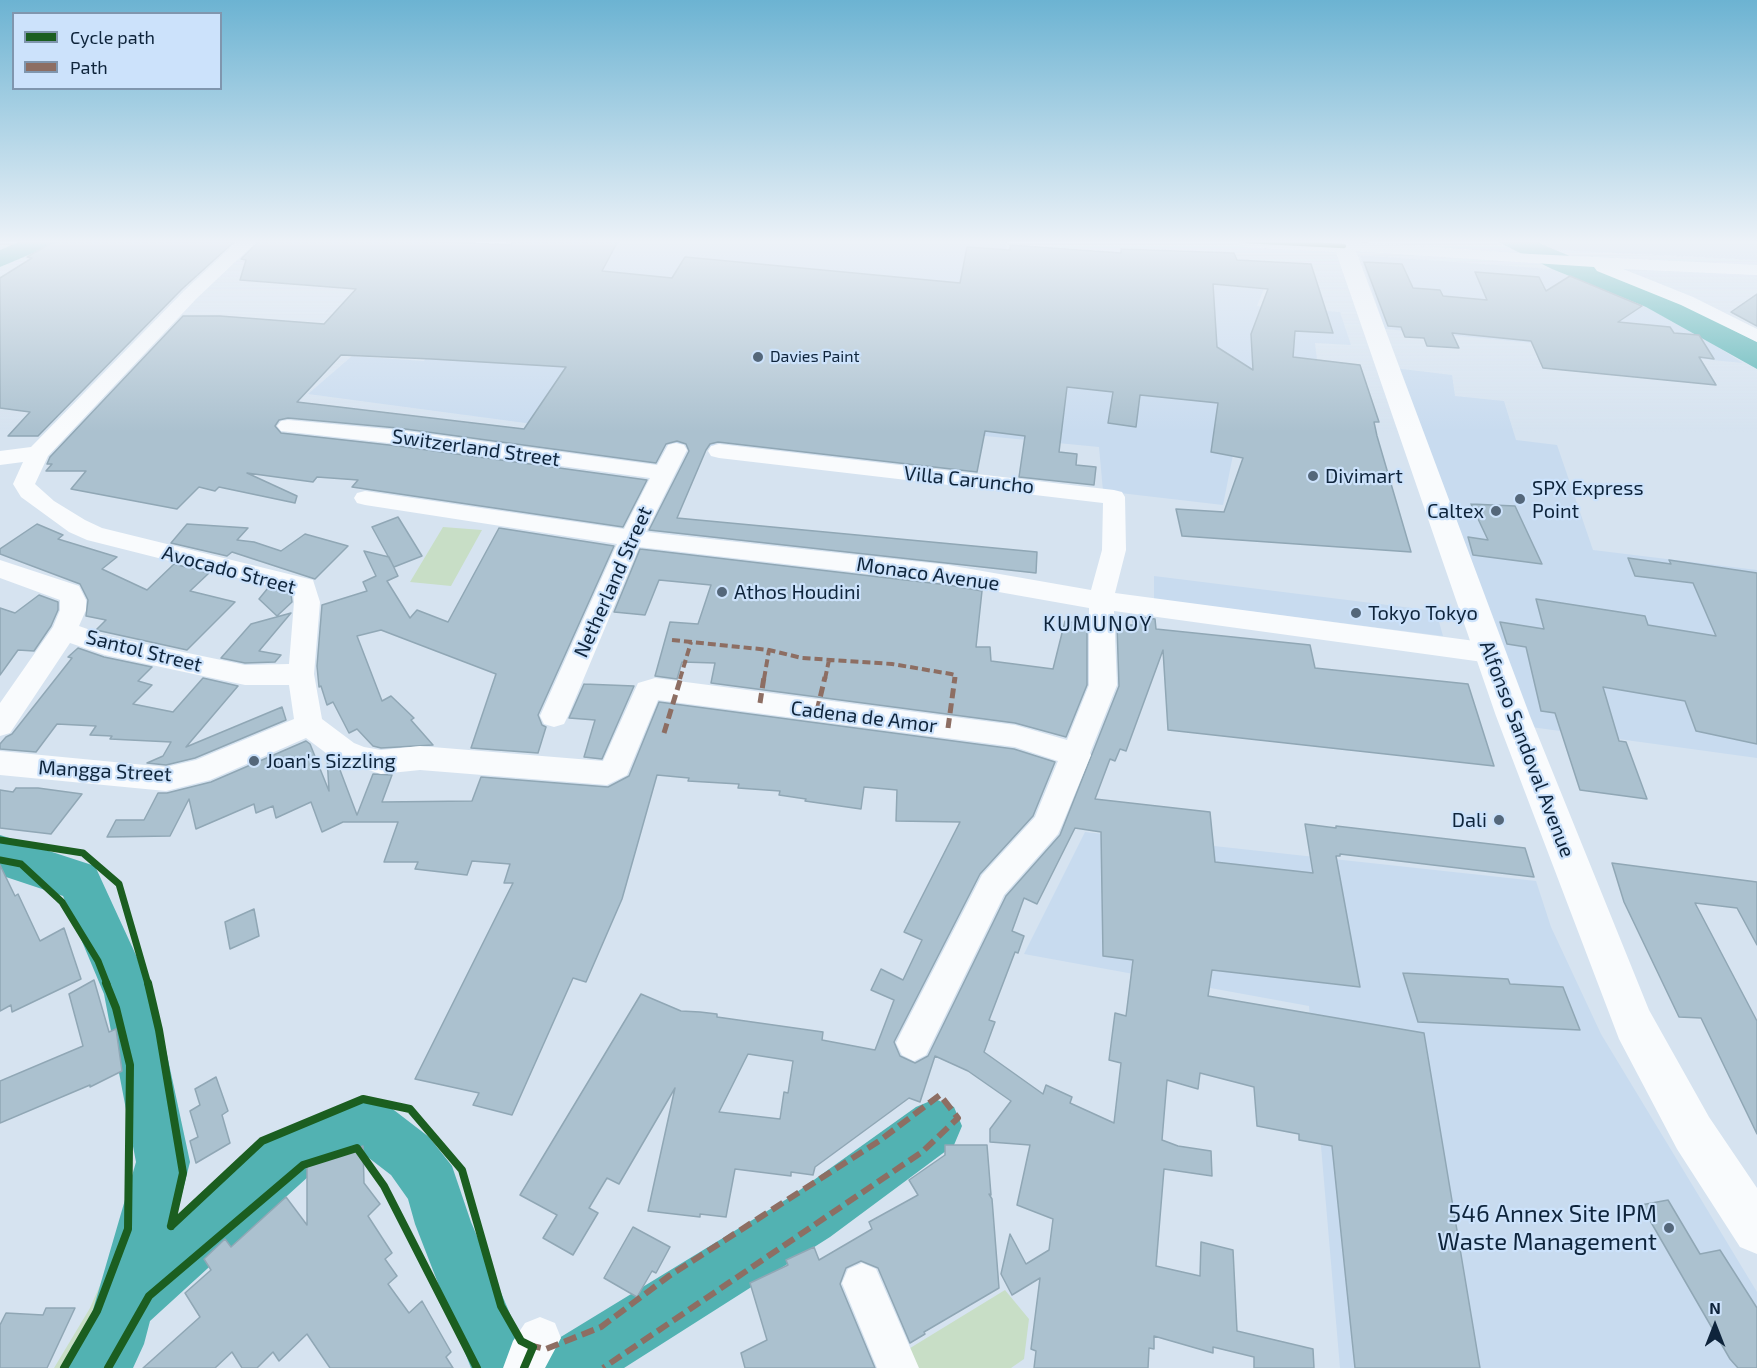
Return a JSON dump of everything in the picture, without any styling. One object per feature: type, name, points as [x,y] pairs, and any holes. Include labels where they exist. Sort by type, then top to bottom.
[{"type":"main road","name":"Alfonso Sandoval Avenue","points":[[1365,305],[1490,653],[1634,1024],[1693,1133],[1757,1230]]},
{"type":"street","name":"Avocado Street","points":[[181,305],[38,453],[24,484],[29,492],[46,506],[77,526],[104,537],[304,586],[307,602],[301,674],[309,724]]},
{"type":"street","points":[[1695,305],[1757,336]]},
{"type":"street","name":"Switzerland Street","points":[[288,426],[398,437],[664,473]]},
{"type":"street","name":"Netherland Street","points":[[554,716],[631,538],[676,450]]},
{"type":"street","name":"Villa Caruncho","points":[[719,452],[1114,497],[1114,550],[1101,600]]},
{"type":"street","points":[[0,458],[38,453]]},
{"type":"street","name":"Monaco Avenue","points":[[365,498],[631,538],[948,574],[1054,594],[1490,653]]},
{"type":"street","name":"Santol Street","points":[[0,569],[70,592],[73,610],[64,631],[105,645],[245,675],[301,674]]},
{"type":"street","points":[[914,1043],[993,885],[1047,825],[1077,755],[1103,685],[1101,600]]},
{"type":"street","points":[[0,724],[64,631]]},
{"type":"street","name":"Cadena de Amor","points":[[309,724],[344,751],[381,762],[420,758],[591,772],[611,771],[620,762],[649,690],[1015,736],[1077,755]]},
{"type":"street","name":"Mangga Street","points":[[0,764],[166,779],[200,771],[309,724]]},
{"type":"street","points":[[862,1282],[898,1368]]},
{"type":"shaded area","points":[[463,305],[1257,305],[1340,312],[1351,345],[1315,343],[1326,436],[1240,420],[1223,505],[1103,491],[1099,447],[944,432],[732,407],[713,448],[308,394],[352,356],[424,361]]},
{"type":"shaded area","points":[[1377,305],[1641,305],[1699,335],[1743,363],[1385,329]]},
{"type":"shaded area","points":[[1641,305],[1684,305],[1757,342],[1757,369]]},
{"type":"shaded area","points":[[1394,368],[1452,375],[1455,396],[1504,401],[1516,440],[1557,445],[1593,550],[1757,570],[1757,758],[1531,727],[1462,535]]},
{"type":"shaded area","points":[[443,527],[482,530],[451,586],[410,582]]},
{"type":"shaded area","points":[[1154,576],[1436,611],[1443,636],[1154,599]]},
{"type":"shaded area","points":[[1085,832],[1536,881],[1551,927],[1601,1034],[1757,1292],[1757,1368],[1340,1368],[1309,1006],[1024,954]]},
{"type":"shaded area","points":[[112,1258],[128,1258],[111,1307],[77,1368],[54,1368],[90,1308]]},
{"type":"shaded area","points":[[1005,1290],[1029,1319],[1024,1359],[1011,1368],[908,1368],[902,1353]]},
{"type":"building","points":[[0,305],[166,305],[38,436],[8,436],[30,412],[0,408]]},
{"type":"building","points":[[342,305],[1214,305],[1217,347],[1253,370],[1251,334],[1262,305],[1324,305],[1333,333],[1295,331],[1293,357],[1360,365],[1379,422],[1374,422],[1377,436],[1411,552],[1182,536],[1176,509],[1224,512],[1243,458],[1211,452],[1218,403],[1140,395],[1136,427],[1108,423],[1113,392],[1067,387],[1059,452],[1077,454],[1076,465],[1096,467],[1094,485],[1019,477],[1025,436],[985,431],[977,472],[718,442],[710,444],[706,450],[677,518],[1037,552],[1036,573],[649,530],[689,451],[686,444],[677,441],[666,444],[656,463],[398,428],[288,418],[279,420],[275,426],[281,433],[398,446],[647,480],[623,527],[352,487],[358,480],[317,477],[313,482],[247,473],[297,496],[295,503],[219,487],[215,491],[199,487],[177,509],[71,489],[86,471],[46,471],[52,464],[47,464],[50,457],[183,316],[220,316],[324,324]],"holes":[[[341,355],[566,367],[524,429],[297,402]]]},
{"type":"building","points":[[1380,305],[1639,305],[1642,306],[1618,322],[1670,327],[1674,333],[1699,335],[1714,359],[1699,357],[1716,385],[1543,368],[1531,341],[1452,333],[1459,348],[1427,346],[1424,338],[1405,337],[1401,327],[1388,326]]},
{"type":"building","points":[[1741,305],[1757,305],[1757,326],[1731,312]]},
{"type":"building","points":[[1471,504],[1515,506],[1542,564],[1473,555],[1468,537],[1488,540]]},
{"type":"building","points":[[398,517],[422,556],[394,567],[372,527]]},
{"type":"building","points":[[37,524],[63,535],[58,539],[117,557],[102,569],[147,590],[174,564],[209,573],[190,591],[235,602],[187,650],[96,630],[106,620],[86,616],[88,600],[80,584],[0,554],[0,549]]},
{"type":"building","points":[[187,524],[248,528],[237,540],[254,542],[281,551],[305,534],[348,546],[315,579],[232,552],[227,556],[171,543]]},
{"type":"building","points":[[499,528],[614,546],[538,715],[542,725],[546,727],[538,753],[471,748],[496,674],[381,630],[357,636],[382,701],[391,696],[414,718],[411,720],[433,745],[381,748],[373,746],[357,729],[349,733],[333,702],[327,705],[321,686],[319,687],[317,666],[322,605],[367,591],[363,582],[376,576],[364,551],[389,557],[398,576],[387,581],[410,618],[417,610],[448,622]]},
{"type":"building","points":[[640,549],[948,585],[982,591],[976,647],[990,647],[991,661],[1053,669],[1065,621],[1087,625],[1087,685],[1066,737],[1015,723],[711,683],[715,663],[682,662],[677,679],[655,676],[670,622],[698,624],[711,585],[659,580],[645,615],[614,612]]},
{"type":"building","points":[[1628,558],[1671,564],[1669,560],[1757,573],[1757,744],[1696,731],[1685,701],[1603,687],[1619,741],[1626,742],[1647,799],[1580,790],[1555,713],[1541,711],[1526,647],[1507,644],[1500,622],[1544,629],[1536,599],[1645,616],[1648,625],[1716,636],[1693,583],[1635,576]]},
{"type":"building","points":[[268,588],[291,594],[292,602],[277,616],[259,599]]},
{"type":"building","points":[[39,595],[58,602],[58,610],[51,626],[34,651],[18,650],[0,675],[0,608],[15,613]]},
{"type":"building","points":[[291,613],[259,651],[281,655],[275,662],[245,663],[221,658],[251,624]]},
{"type":"building","points":[[1132,616],[1155,619],[1156,629],[1310,645],[1315,668],[1468,684],[1494,766],[1168,730],[1163,650],[1126,751],[1120,749],[1115,761],[1110,759],[1095,799],[1210,812],[1215,862],[1313,873],[1305,824],[1525,848],[1534,877],[1340,854],[1336,856],[1360,987],[1212,970],[1208,996],[1424,1033],[1480,1368],[1355,1368],[1332,1146],[1299,1140],[1299,1134],[1257,1126],[1254,1087],[1200,1073],[1198,1089],[1167,1080],[1162,1140],[1178,1146],[1211,1151],[1212,1176],[1164,1169],[1156,1266],[1200,1276],[1201,1242],[1233,1250],[1237,1331],[1313,1349],[1314,1368],[1254,1368],[1254,1357],[1213,1347],[1213,1353],[1154,1336],[1154,1349],[1149,1348],[1148,1368],[1034,1368],[1036,1351],[1031,1349],[1040,1278],[1012,1295],[1001,1274],[1010,1234],[1026,1264],[1049,1250],[1053,1219],[1017,1205],[1030,1145],[990,1142],[990,1129],[1011,1101],[968,1071],[935,1056],[920,1102],[909,1098],[815,1167],[813,1175],[791,1172],[791,1176],[735,1169],[726,1217],[700,1214],[700,1217],[648,1211],[675,1088],[619,1184],[607,1178],[589,1208],[598,1213],[573,1255],[543,1238],[557,1215],[520,1195],[641,994],[681,1011],[717,1014],[717,1017],[823,1032],[822,1040],[875,1050],[894,1000],[871,990],[881,969],[903,980],[922,940],[904,932],[960,822],[896,821],[897,790],[864,787],[861,809],[805,801],[806,799],[779,795],[780,791],[738,788],[739,784],[688,781],[689,778],[657,775],[622,899],[586,982],[573,978],[512,1115],[473,1105],[479,1093],[415,1079],[513,883],[504,883],[510,864],[472,861],[467,875],[415,869],[418,862],[384,862],[398,822],[343,822],[322,832],[311,802],[276,818],[273,806],[256,813],[254,804],[196,829],[189,799],[170,836],[107,837],[116,820],[144,820],[158,793],[167,793],[211,782],[306,741],[310,744],[329,791],[327,756],[337,762],[357,815],[373,774],[392,775],[382,802],[472,801],[481,777],[608,787],[629,776],[659,702],[1014,749],[1055,762],[1033,816],[980,874],[894,1042],[900,1056],[915,1063],[928,1056],[1006,896],[1060,835],[1119,686],[1117,625],[1134,625]],"holes":[[[1075,828],[1101,832],[1103,956],[1133,960],[1126,1016],[1115,1013],[1109,1060],[1121,1063],[1114,1123],[1070,1103],[1072,1097],[1046,1085],[1043,1094],[984,1052],[995,1022],[989,1020],[1015,952],[1018,953],[1024,936],[1012,931],[1024,898],[1037,904]],[[748,1054],[793,1061],[788,1093],[784,1092],[780,1119],[719,1112]]]},
{"type":"building","points":[[78,648],[104,657],[152,667],[138,681],[152,685],[133,704],[173,712],[203,678],[238,686],[186,747],[282,707],[286,720],[195,758],[166,765],[147,763],[163,756],[171,742],[110,739],[112,736],[90,735],[96,726],[57,724],[36,752],[0,749],[0,744],[12,734],[72,658],[68,657]]},
{"type":"building","points":[[584,684],[634,686],[602,759],[584,757],[595,720],[569,718]]},
{"type":"building","points":[[16,788],[38,788],[82,794],[51,834],[0,828],[0,790],[13,792]]},
{"type":"building","points":[[1612,863],[1757,882],[1757,945],[1737,908],[1695,903],[1757,1021],[1757,1134],[1701,1018],[1679,1017],[1624,902]]},
{"type":"building","points":[[0,865],[15,896],[18,894],[40,941],[64,928],[81,979],[12,1012],[11,1005],[0,1011]]},
{"type":"building","points":[[254,909],[259,936],[230,949],[225,922]]},
{"type":"building","points":[[1403,973],[1508,979],[1510,984],[1563,987],[1580,1030],[1418,1022]]},
{"type":"building","points":[[94,980],[109,1032],[116,1029],[122,1071],[90,1087],[90,1085],[0,1123],[0,1081],[83,1046],[69,994]]},
{"type":"building","points":[[216,1077],[228,1111],[222,1115],[230,1143],[196,1163],[190,1141],[198,1137],[190,1111],[200,1105],[195,1089]]},
{"type":"building","points":[[945,1145],[987,1145],[991,1195],[989,1194],[992,1199],[999,1288],[924,1332],[925,1334],[910,1343],[878,1268],[861,1261],[846,1268],[840,1284],[875,1368],[745,1368],[741,1353],[767,1340],[750,1283],[788,1265],[786,1260],[814,1247],[819,1260],[872,1229],[869,1222],[918,1195],[909,1180],[945,1155]]},
{"type":"building","points":[[363,1146],[364,1183],[380,1204],[368,1216],[392,1253],[385,1259],[397,1276],[388,1284],[409,1313],[422,1301],[451,1352],[446,1357],[453,1368],[330,1368],[307,1334],[279,1361],[273,1352],[257,1368],[242,1368],[232,1352],[215,1368],[143,1368],[200,1317],[185,1293],[211,1270],[204,1259],[225,1239],[231,1247],[286,1197],[307,1225],[307,1165]]},
{"type":"building","points":[[1668,1200],[1700,1254],[1720,1250],[1757,1308],[1757,1368],[1738,1368],[1730,1359],[1641,1205]]},
{"type":"building","points":[[633,1227],[670,1247],[656,1273],[652,1271],[637,1297],[604,1278]]},
{"type":"building","points":[[46,1308],[75,1308],[47,1368],[0,1368],[0,1325],[6,1313],[43,1315]]},
{"type":"waterway","points":[[0,855],[79,881],[129,994],[163,1162],[114,1344],[94,1368]]},
{"type":"waterway","points":[[125,1304],[293,1154],[371,1126],[410,1156],[432,1186],[443,1224],[502,1368]]},
{"type":"waterway","points":[[568,1368],[810,1217],[935,1126]]},
{"type":"marked path","points":[[672,640],[769,650],[802,658],[892,664],[955,675],[948,728]]},
{"type":"marked path","points":[[664,733],[691,642]]},
{"type":"marked path","points":[[760,703],[769,650]]},
{"type":"marked path","points":[[817,711],[829,660]]},
{"type":"marked path","points":[[528,1345],[546,1349],[601,1327],[669,1276],[879,1141],[940,1095],[958,1118],[922,1152],[603,1368]]},
{"type":"cycle path","points":[[0,840],[83,853],[119,884],[139,948],[159,1030],[183,1173],[171,1226]]},
{"type":"cycle path","points":[[0,860],[21,864],[62,902],[98,961],[116,1008],[130,1065],[128,1229],[97,1311],[64,1368]]},
{"type":"cycle path","points":[[171,1226],[262,1141],[363,1099],[410,1109],[462,1170],[501,1306],[521,1341],[533,1347],[524,1368]]},
{"type":"cycle path","points":[[108,1368],[149,1296],[303,1165],[357,1148],[384,1186],[477,1368]]},
{"type":"place","name":"Davies Paint","points":[[758,357]]},
{"type":"place","name":"Divimart","points":[[1313,476]]},
{"type":"place","name":"SPX Express Point","points":[[1520,499]]},
{"type":"place","name":"Caltex","points":[[1496,511]]},
{"type":"place","name":"Athos Houdini","points":[[722,592]]},
{"type":"place","name":"Tokyo Tokyo","points":[[1356,613]]},
{"type":"place","name":"Joan's Sizzling","points":[[254,761]]},
{"type":"place","name":"Dali","points":[[1499,820]]},
{"type":"place","name":"546 Annex Site IPM Waste Management","points":[[1669,1228]]},
{"type":"district","name":"KUMUNOY","points":[[1098,624]]}]
